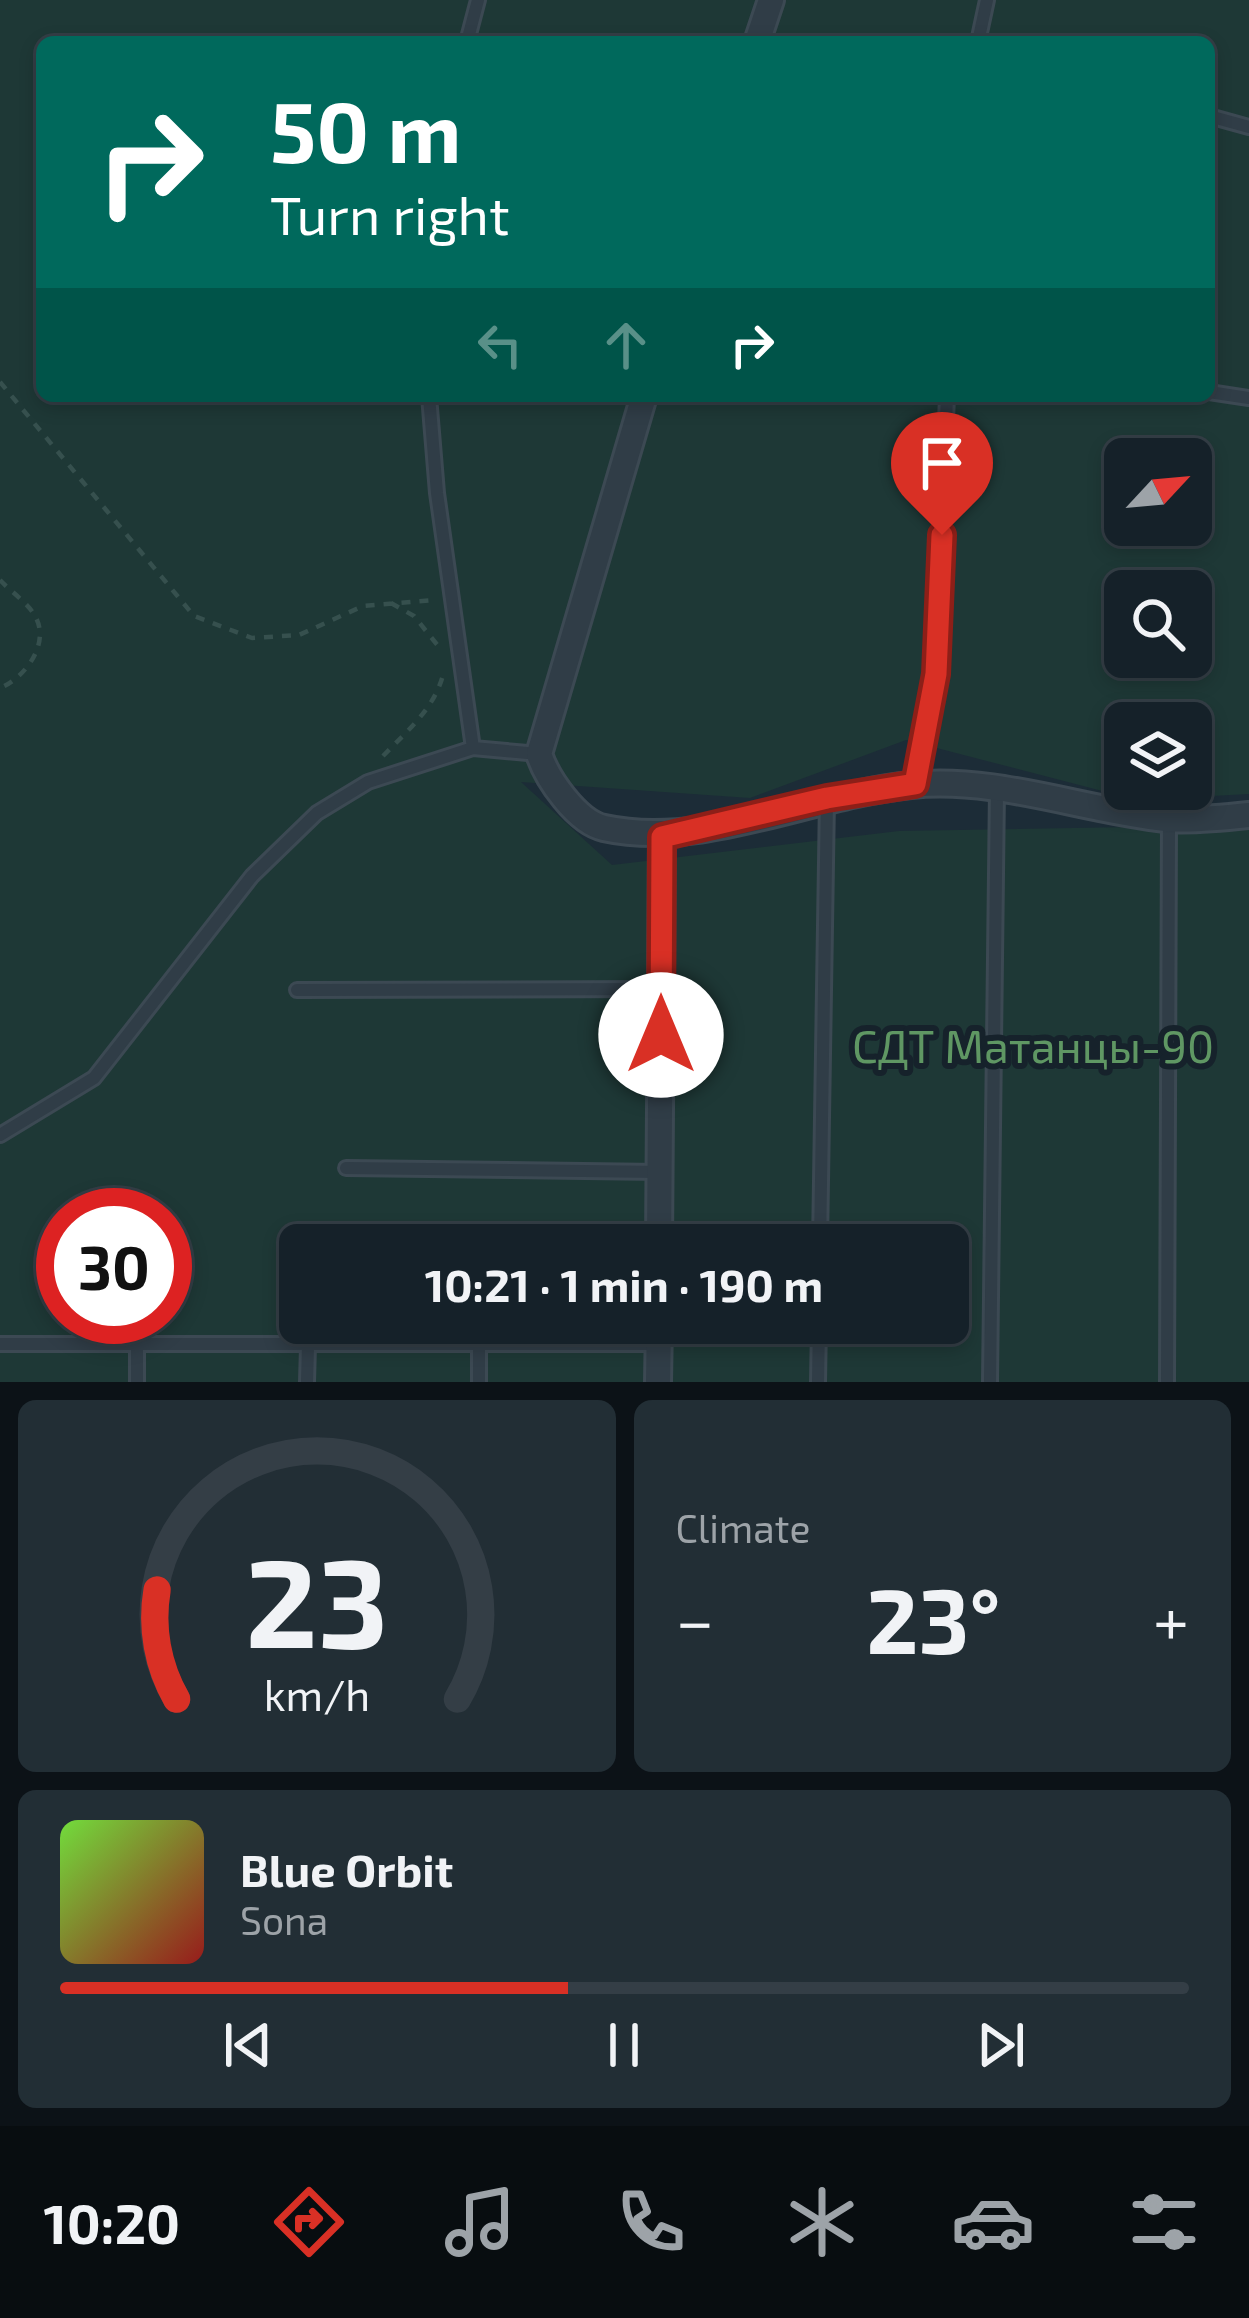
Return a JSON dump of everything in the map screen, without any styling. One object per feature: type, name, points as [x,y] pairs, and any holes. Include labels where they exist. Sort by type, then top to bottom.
[{"type":"street","points":[[759,36],[770,0]]},
{"type":"street","points":[[642,402],[539,754],[545,773],[596,826],[662,837],[827,798],[915,784],[997,789],[1169,819],[1249,815]]},
{"type":"street","points":[[659,1224],[662,837]]},
{"type":"street","points":[[658,1344],[658,1382]]},
{"type":"lane","points":[[469,36],[478,0]]},
{"type":"lane","points":[[979,36],[987,0]]},
{"type":"lane","points":[[1215,118],[1249,128]]},
{"type":"lane","points":[[1215,393],[1249,398]]},
{"type":"lane","points":[[430,402],[450,600],[473,748]]},
{"type":"lane","points":[[915,784],[936,674],[947,402]]},
{"type":"lane","points":[[0,1135],[94,1078],[251,876],[317,814],[368,782],[473,748],[539,754]]},
{"type":"lane","points":[[990,1382],[997,789]]},
{"type":"lane","points":[[820,1224],[827,798]]},
{"type":"lane","points":[[1167,1382],[1169,819]]},
{"type":"lane","points":[[296,990],[661,989]]},
{"type":"lane","points":[[346,1168],[660,1172]]},
{"type":"lane","points":[[0,1344],[36,1344]]},
{"type":"lane","points":[[136,1382],[136,1344],[479,1348],[530,1344]]},
{"type":"lane","points":[[818,1344],[818,1382]]},
{"type":"lane","points":[[308,1346],[308,1382]]},
{"type":"lane","points":[[479,1348],[479,1382]]},
{"type":"path","points":[[0,382],[194,616],[252,638],[298,635],[363,606],[450,600]]},
{"type":"path","points":[[0,580],[36,616],[40,642],[31,662],[0,688]]},
{"type":"path","points":[[390,603],[414,616],[444,655]]},
{"type":"path","points":[[382,757],[439,692],[444,670]]},
{"type":"green space","name":"СДТ Матанцы-90","points":[[0,0],[1249,0],[1249,794],[1212,796],[1212,702],[1104,702],[1104,791],[906,740],[750,798],[521,782],[612,865],[899,831],[1249,825],[1249,1382],[0,1382]]},
{"type":"route","points":[[661,1035],[662,837],[827,798],[915,784],[936,674],[942,535]]}]
